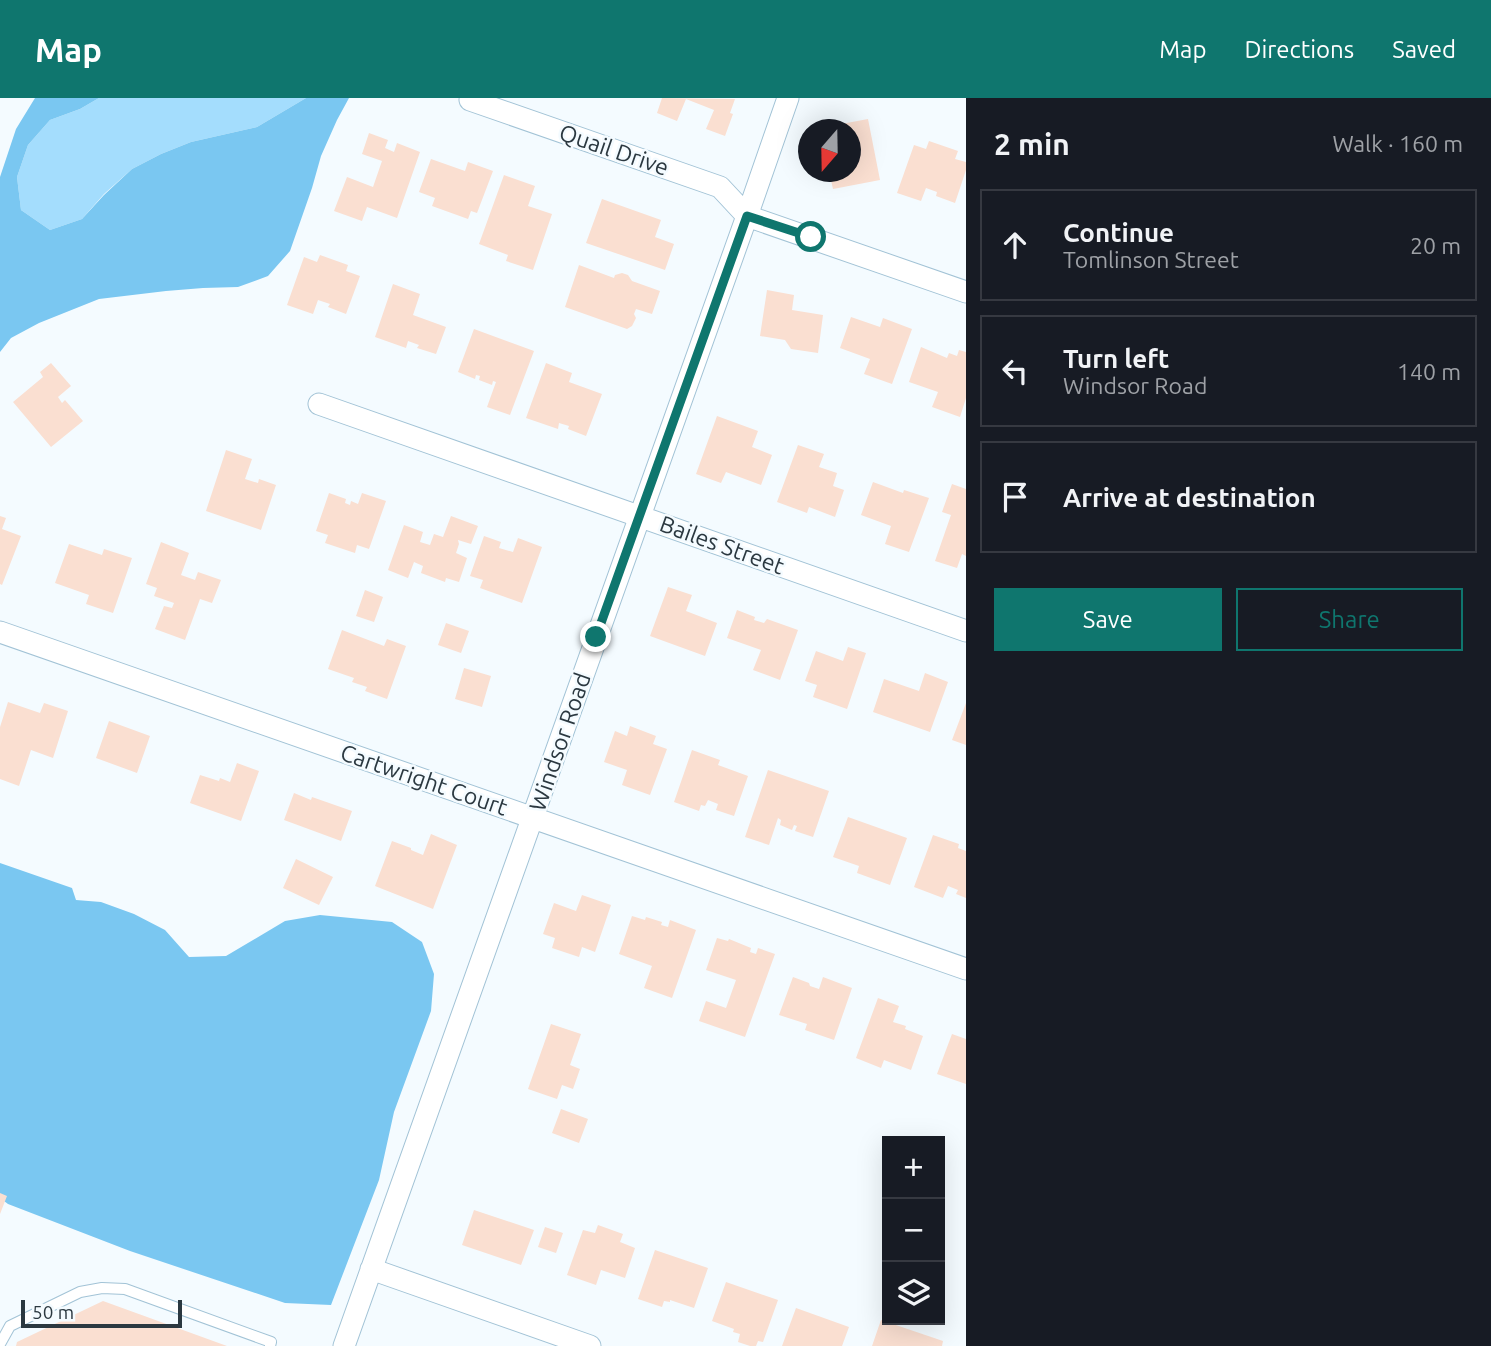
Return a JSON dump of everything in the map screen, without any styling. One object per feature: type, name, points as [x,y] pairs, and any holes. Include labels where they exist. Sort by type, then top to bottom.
[{"type":"street","name":"Windsor Road","points":[[344,1346],[788,98]]},
{"type":"street","name":"Quail Drive","points":[[470,100],[720,187],[747,216]]},
{"type":"street","points":[[747,216],[966,292]]},
{"type":"street","name":"Bailes Street","points":[[319,404],[966,631]]},
{"type":"street","name":"Cartwright Court","points":[[0,632],[966,969]]},
{"type":"street","points":[[371,1269],[590,1346]]},
{"type":"lane","points":[[0,1344],[10,1326],[80,1292],[102,1288],[125,1289],[271,1342],[270,1346]]},
{"type":"shaded area","points":[[35,98],[99,98],[80,109],[50,120],[28,145],[17,177],[21,210],[50,230],[82,219],[132,169],[161,154],[191,142],[257,127],[306,98],[349,98],[321,156],[290,251],[268,276],[238,287],[166,291],[99,299],[39,323],[11,338],[0,352],[0,177],[16,129]]},
{"type":"shaded area","points":[[99,98],[306,98],[257,127],[191,142],[161,154],[132,169],[104,194],[82,219],[50,230],[21,210],[17,177],[28,145],[50,120],[80,109]]},
{"type":"shaded area","points":[[0,863],[72,888],[76,900],[101,902],[134,914],[165,930],[189,957],[226,956],[285,921],[320,915],[392,922],[422,942],[434,974],[431,1011],[394,1112],[379,1180],[331,1305],[285,1303],[130,1251],[8,1204],[0,1198]]},
{"type":"building","points":[[662,98],[735,99],[725,136],[706,129],[714,110],[686,99],[677,121],[657,113]]},
{"type":"building","points":[[868,119],[880,180],[833,189],[831,182],[861,182],[861,120]]},
{"type":"building","points":[[369,133],[388,140],[385,148],[394,152],[397,143],[420,152],[397,218],[367,207],[362,221],[334,211],[347,177],[373,187],[382,161],[362,154]]},
{"type":"building","points":[[929,141],[958,151],[955,159],[966,162],[955,203],[936,196],[937,192],[926,188],[921,201],[897,193],[914,145],[926,149]]},
{"type":"building","points":[[431,159],[465,171],[468,162],[493,171],[477,213],[471,211],[468,219],[432,206],[435,198],[419,192]]},
{"type":"building","points":[[504,175],[535,186],[528,206],[552,214],[533,270],[506,261],[508,255],[479,244]]},
{"type":"building","points":[[602,199],[661,220],[655,237],[674,244],[665,270],[586,243]]},
{"type":"building","points":[[320,255],[348,265],[346,271],[360,276],[346,314],[318,300],[313,314],[287,305],[304,257],[317,262]]},
{"type":"building","points":[[579,265],[614,278],[622,273],[628,275],[632,281],[660,291],[652,314],[636,309],[636,318],[627,329],[565,307]]},
{"type":"building","points":[[393,284],[420,294],[413,315],[446,327],[436,354],[417,348],[419,345],[408,341],[406,348],[375,337]]},
{"type":"building","points":[[767,290],[794,295],[792,310],[823,315],[818,353],[791,349],[785,340],[760,336]]},
{"type":"building","points":[[851,317],[880,327],[883,318],[912,329],[892,384],[864,374],[870,359],[840,348]]},
{"type":"building","points":[[474,329],[534,351],[510,415],[487,407],[496,382],[493,381],[492,385],[479,380],[480,376],[476,375],[475,379],[458,372]]},
{"type":"building","points":[[921,347],[947,358],[949,353],[957,356],[959,350],[966,352],[966,398],[960,417],[932,407],[938,392],[909,382]]},
{"type":"building","points":[[51,363],[71,386],[58,397],[62,403],[65,400],[83,421],[51,447],[13,402],[43,377],[40,372]]},
{"type":"building","points":[[546,363],[572,373],[569,382],[602,394],[586,436],[559,423],[558,429],[526,418]]},
{"type":"building","points":[[717,416],[758,431],[752,447],[772,455],[761,485],[726,472],[721,483],[696,474]]},
{"type":"building","points":[[798,445],[824,454],[819,467],[837,473],[833,486],[844,490],[835,517],[809,507],[807,513],[777,502]]},
{"type":"building","points":[[226,450],[252,459],[245,479],[258,483],[259,479],[276,485],[261,530],[206,511]]},
{"type":"building","points":[[873,482],[903,493],[904,490],[929,498],[909,552],[885,544],[891,526],[861,515]]},
{"type":"building","points":[[952,484],[966,489],[966,556],[962,554],[957,568],[935,561],[951,515],[942,512]]},
{"type":"building","points":[[329,493],[346,499],[345,503],[350,505],[351,501],[358,504],[362,493],[386,501],[369,549],[357,545],[355,553],[325,543],[328,535],[316,531]]},
{"type":"building","points":[[0,516],[6,518],[2,529],[21,536],[2,585],[0,584]]},
{"type":"building","points":[[451,516],[478,526],[471,544],[458,540],[456,553],[467,558],[459,582],[446,578],[445,582],[421,573],[423,566],[414,562],[408,578],[388,570],[404,525],[423,532],[420,542],[430,545],[434,534],[443,537]]},
{"type":"building","points":[[484,536],[501,542],[499,548],[513,552],[518,538],[542,547],[522,603],[480,588],[483,580],[470,576]]},
{"type":"building","points":[[161,542],[189,553],[181,575],[195,580],[198,572],[221,580],[212,603],[200,599],[185,640],[155,629],[164,606],[172,608],[174,603],[154,596],[157,588],[146,584]]},
{"type":"building","points":[[69,544],[102,555],[104,549],[132,558],[113,613],[86,604],[89,595],[55,583]]},
{"type":"building","points":[[668,587],[692,595],[686,611],[717,623],[705,656],[650,636]]},
{"type":"building","points":[[365,590],[383,597],[374,622],[356,616]]},
{"type":"building","points":[[737,610],[755,617],[754,620],[764,623],[767,619],[798,630],[780,680],[753,670],[761,650],[727,638]]},
{"type":"building","points":[[446,623],[469,631],[461,653],[438,645]]},
{"type":"building","points":[[342,630],[384,646],[387,639],[406,646],[387,699],[365,691],[367,687],[352,682],[354,678],[328,669]]},
{"type":"building","points":[[848,647],[866,653],[847,709],[813,697],[817,685],[805,681],[816,651],[843,661]]},
{"type":"building","points":[[464,668],[491,676],[482,707],[455,699]]},
{"type":"building","points":[[925,673],[948,682],[930,732],[873,712],[884,679],[919,691]]},
{"type":"building","points":[[8,702],[40,713],[44,703],[68,711],[53,758],[31,750],[19,786],[0,779],[0,727]]},
{"type":"building","points":[[966,703],[966,745],[952,740]]},
{"type":"building","points":[[109,721],[150,736],[137,773],[96,758]]},
{"type":"building","points":[[630,726],[656,736],[653,744],[667,749],[650,795],[622,785],[627,770],[604,762],[615,731],[627,736]]},
{"type":"building","points":[[692,750],[720,760],[718,765],[748,776],[734,816],[716,810],[718,804],[708,800],[705,806],[701,805],[699,811],[674,802]]},
{"type":"building","points":[[237,763],[259,771],[241,821],[190,803],[200,775],[230,782]]},
{"type":"building","points":[[768,770],[829,791],[813,837],[795,831],[797,826],[794,825],[792,830],[780,825],[781,820],[778,818],[769,845],[745,837]]},
{"type":"building","points":[[294,793],[352,811],[341,841],[284,820]]},
{"type":"building","points":[[848,817],[907,838],[890,885],[857,873],[859,866],[833,857]]},
{"type":"building","points":[[431,834],[457,845],[433,909],[375,886],[392,841],[423,855]]},
{"type":"building","points":[[933,835],[959,844],[958,848],[966,851],[966,898],[956,894],[958,890],[948,886],[943,898],[914,887]]},
{"type":"building","points":[[296,859],[333,877],[319,905],[283,888]]},
{"type":"building","points":[[582,895],[611,905],[595,952],[582,947],[579,957],[552,948],[555,938],[543,934],[554,903],[576,911]]},
{"type":"building","points":[[632,916],[645,920],[646,917],[668,927],[670,920],[696,930],[672,998],[644,988],[652,966],[619,954]]},
{"type":"building","points":[[717,938],[729,939],[751,948],[750,952],[756,954],[758,948],[775,954],[745,1037],[699,1021],[706,1001],[726,1008],[736,980],[706,970]]},
{"type":"building","points":[[793,977],[819,989],[823,977],[852,988],[834,1040],[805,1030],[807,1024],[779,1015]]},
{"type":"building","points":[[878,998],[899,1006],[893,1022],[923,1036],[911,1070],[884,1060],[881,1068],[856,1058]]},
{"type":"building","points":[[551,1024],[581,1034],[570,1065],[580,1069],[573,1089],[562,1085],[557,1099],[528,1089]]},
{"type":"building","points":[[952,1034],[966,1039],[966,1084],[937,1074]]},
{"type":"building","points":[[561,1109],[588,1119],[579,1143],[552,1133]]},
{"type":"building","points":[[0,1193],[7,1196],[0,1214]]},
{"type":"building","points":[[474,1210],[534,1230],[521,1265],[462,1245]]},
{"type":"building","points":[[598,1225],[623,1234],[620,1242],[635,1248],[625,1278],[601,1270],[596,1285],[567,1275],[583,1230],[595,1233]]},
{"type":"building","points":[[545,1227],[563,1233],[556,1253],[538,1247]]},
{"type":"building","points":[[655,1250],[708,1268],[694,1308],[670,1300],[664,1301],[662,1307],[638,1299]]},
{"type":"building","points":[[726,1282],[778,1300],[763,1342],[758,1341],[756,1346],[738,1342],[740,1334],[733,1332],[734,1329],[712,1321]]},
{"type":"building","points":[[103,1301],[227,1346],[16,1346],[17,1342]]},
{"type":"building","points":[[796,1308],[849,1327],[842,1346],[782,1346]]},
{"type":"building","points":[[881,1320],[882,1325],[896,1325],[943,1341],[942,1346],[872,1346]]},
{"type":"route","points":[[596,637],[747,216],[811,237]]}]
